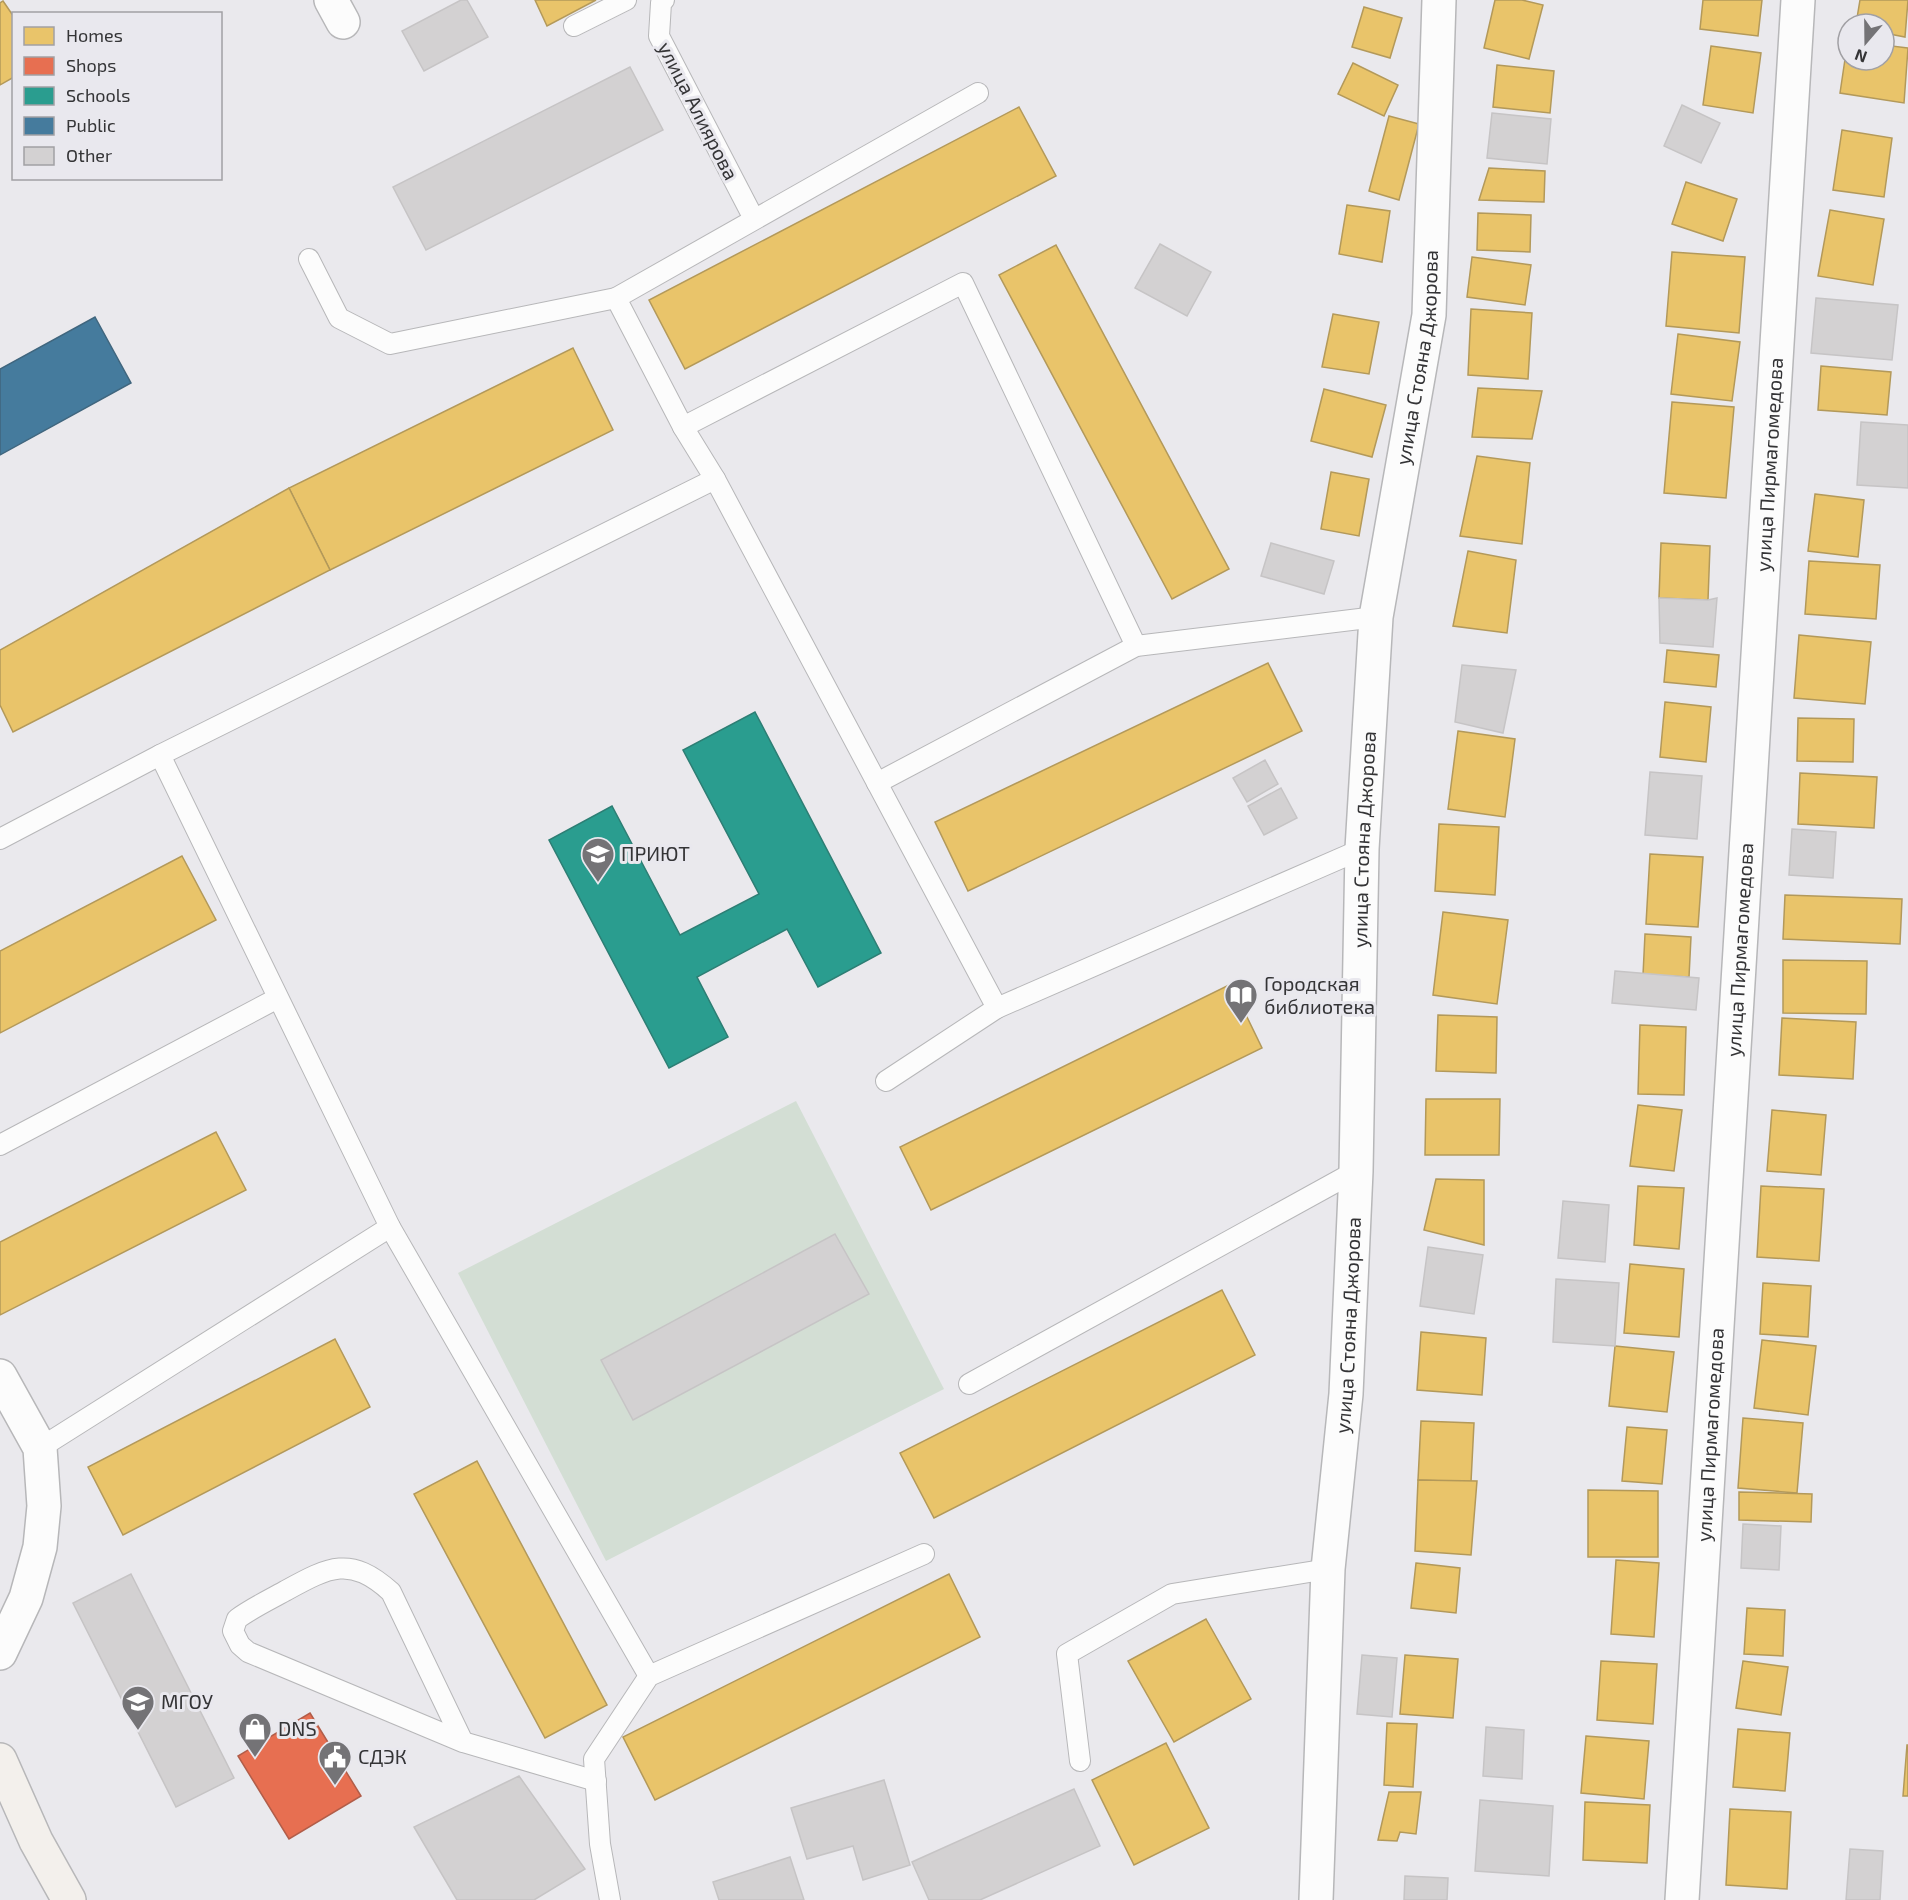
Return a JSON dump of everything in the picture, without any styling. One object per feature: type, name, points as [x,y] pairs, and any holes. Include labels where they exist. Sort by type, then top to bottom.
[{"type":"main road","points":[[0,1760],[36,1840],[69,1900]]},
{"type":"street","name":"улица Стояна Джорова","points":[[1316,1900],[1328,1569],[1346,1394],[1356,1171],[1362,849],[1377,616],[1430,315],[1439,0]]},
{"type":"street","name":"улица Пирмагомедова","points":[[1682,1900],[1798,0]]},
{"type":"street","points":[[0,1376],[40,1448],[44,1506],[40,1547],[26,1598],[0,1653]]},
{"type":"lane","points":[[574,26],[626,0]]},
{"type":"lane","points":[[648,0],[660,21]]},
{"type":"lane","name":"улица Алиярова","points":[[664,0],[661,3],[659,36],[754,219]]},
{"type":"lane","points":[[309,259],[339,318],[390,344],[616,297],[978,93]]},
{"type":"lane","points":[[683,427],[963,283],[1136,646]]},
{"type":"lane","points":[[616,297],[683,427],[715,479],[997,1008]]},
{"type":"lane","points":[[0,839],[160,755],[715,479]]},
{"type":"lane","points":[[877,783],[1136,646],[1377,616]]},
{"type":"lane","points":[[160,755],[276,999],[390,1227],[649,1676]]},
{"type":"lane","points":[[886,1081],[997,1008],[1362,849]]},
{"type":"lane","points":[[0,1145],[276,999]]},
{"type":"lane","points":[[969,1384],[1356,1171]]},
{"type":"lane","points":[[40,1448],[390,1227]]},
{"type":"lane","points":[[610,1900],[600,1844],[594,1759],[649,1676],[924,1554]]},
{"type":"lane","points":[[463,1742],[390,1592],[373,1576],[355,1569],[337,1568],[316,1574],[237,1619],[233,1631],[240,1645],[248,1652],[463,1742],[596,1781]]},
{"type":"lane","points":[[1080,1761],[1066,1654],[1172,1593],[1328,1569]]},
{"type":"shaded area","points":[[796,1101],[944,1389],[606,1561],[458,1273]]},
{"type":"building: Homes","points":[[535,0],[596,0],[547,26]]},
{"type":"building: Homes","points":[[1495,0],[1522,0],[1543,5],[1529,59],[1484,48]]},
{"type":"building: Homes","points":[[1703,0],[1762,0],[1758,36],[1700,29]]},
{"type":"building: Homes","points":[[1860,0],[1908,0],[1905,37],[1896,35],[1896,12],[1858,12]]},
{"type":"building: Homes","points":[[3,1],[12,14],[12,78],[0,85],[0,3]]},
{"type":"building: Homes","points":[[1364,7],[1402,18],[1390,58],[1352,47]]},
{"type":"building: Homes","points":[[1711,46],[1761,53],[1753,113],[1703,105]]},
{"type":"building: Homes","points":[[1896,46],[1908,48],[1904,103],[1840,93],[1843,72],[1896,72]]},
{"type":"building: Homes","points":[[1353,63],[1398,85],[1384,116],[1338,94]]},
{"type":"building: Homes","points":[[1497,65],[1554,71],[1550,113],[1493,107]]},
{"type":"building: Homes","points":[[1019,107],[1056,176],[685,369],[649,300]]},
{"type":"building: Homes","points":[[1389,116],[1419,124],[1399,200],[1369,191]]},
{"type":"building: Homes","points":[[1842,130],[1892,138],[1884,197],[1833,190]]},
{"type":"building: Homes","points":[[1489,168],[1545,171],[1544,202],[1479,200]]},
{"type":"building: Homes","points":[[1686,182],[1737,199],[1723,241],[1672,224]]},
{"type":"building: Homes","points":[[1347,205],[1390,211],[1382,262],[1339,254]]},
{"type":"building: Homes","points":[[1830,210],[1884,219],[1873,285],[1818,276]]},
{"type":"building: Homes","points":[[1478,213],[1531,215],[1530,252],[1477,250]]},
{"type":"building: Homes","points":[[1056,245],[1229,569],[1172,599],[999,275]]},
{"type":"building: Homes","points":[[1672,252],[1745,257],[1739,333],[1666,326]]},
{"type":"building: Homes","points":[[1472,257],[1531,265],[1525,305],[1467,297]]},
{"type":"building: Homes","points":[[1471,309],[1532,313],[1528,379],[1468,375]]},
{"type":"building: Homes","points":[[1333,314],[1379,322],[1369,374],[1322,367]]},
{"type":"building: Homes","points":[[1678,334],[1740,342],[1732,401],[1671,394]]},
{"type":"building: Homes","points":[[573,348],[613,430],[330,570],[289,488]]},
{"type":"building: Homes","points":[[1821,366],[1891,372],[1887,415],[1818,410]]},
{"type":"building: Homes","points":[[1478,388],[1542,391],[1532,439],[1472,437]]},
{"type":"building: Homes","points":[[1324,389],[1386,405],[1372,457],[1311,441]]},
{"type":"building: Homes","points":[[1672,402],[1734,407],[1726,498],[1664,493]]},
{"type":"building: Homes","points":[[1477,456],[1530,463],[1522,544],[1460,536]]},
{"type":"building: Homes","points":[[1331,472],[1369,479],[1359,536],[1321,529]]},
{"type":"building: Homes","points":[[289,488],[330,570],[13,732],[0,705],[0,650]]},
{"type":"building: Homes","points":[[1815,494],[1864,500],[1858,557],[1808,551]]},
{"type":"building: Homes","points":[[1661,543],[1710,546],[1708,600],[1659,598]]},
{"type":"building: Homes","points":[[1468,551],[1516,560],[1507,633],[1453,626]]},
{"type":"building: Homes","points":[[1809,561],[1880,565],[1876,619],[1805,614]]},
{"type":"building: Homes","points":[[1799,635],[1871,642],[1865,704],[1794,698]]},
{"type":"building: Homes","points":[[1667,650],[1719,655],[1716,687],[1664,682]]},
{"type":"building: Homes","points":[[1268,663],[1302,731],[968,891],[935,822]]},
{"type":"building: Homes","points":[[1665,702],[1711,707],[1706,762],[1660,757]]},
{"type":"building: Homes","points":[[1798,718],[1854,719],[1853,762],[1797,761]]},
{"type":"building: Homes","points":[[1458,731],[1515,739],[1505,817],[1448,809]]},
{"type":"building: Homes","points":[[1800,773],[1877,777],[1874,828],[1798,824]]},
{"type":"building: Homes","points":[[1439,824],[1499,827],[1495,895],[1435,891]]},
{"type":"building: Homes","points":[[1650,854],[1703,857],[1698,927],[1646,924]]},
{"type":"building: Homes","points":[[182,856],[216,920],[0,1033],[0,951]]},
{"type":"building: Homes","points":[[1785,895],[1902,899],[1900,944],[1783,939]]},
{"type":"building: Homes","points":[[1443,912],[1508,920],[1497,1004],[1433,995]]},
{"type":"building: Homes","points":[[1645,934],[1691,937],[1689,977],[1643,975]]},
{"type":"building: Homes","points":[[1783,960],[1867,961],[1866,1014],[1783,1013]]},
{"type":"building: Homes","points":[[1231,984],[1262,1048],[931,1210],[900,1147]]},
{"type":"building: Homes","points":[[1438,1015],[1497,1017],[1496,1073],[1436,1071]]},
{"type":"building: Homes","points":[[1782,1018],[1856,1022],[1853,1079],[1779,1075]]},
{"type":"building: Homes","points":[[1640,1025],[1686,1027],[1684,1095],[1638,1094]]},
{"type":"building: Homes","points":[[1426,1099],[1500,1099],[1499,1155],[1425,1155]]},
{"type":"building: Homes","points":[[1638,1105],[1682,1110],[1674,1171],[1630,1166]]},
{"type":"building: Homes","points":[[1772,1110],[1826,1115],[1821,1175],[1767,1171]]},
{"type":"building: Homes","points":[[216,1132],[246,1190],[0,1315],[0,1242]]},
{"type":"building: Homes","points":[[1436,1179],[1484,1180],[1484,1245],[1424,1230]]},
{"type":"building: Homes","points":[[1638,1186],[1684,1188],[1679,1249],[1634,1245]]},
{"type":"building: Homes","points":[[1761,1186],[1824,1189],[1819,1261],[1757,1257]]},
{"type":"building: Homes","points":[[1630,1264],[1684,1269],[1679,1337],[1624,1333]]},
{"type":"building: Homes","points":[[1763,1283],[1811,1286],[1808,1337],[1760,1334]]},
{"type":"building: Homes","points":[[1222,1290],[1255,1355],[934,1518],[900,1453]]},
{"type":"building: Homes","points":[[1421,1332],[1486,1338],[1482,1395],[1417,1390]]},
{"type":"building: Homes","points":[[335,1339],[370,1407],[123,1535],[88,1467]]},
{"type":"building: Homes","points":[[1762,1340],[1816,1346],[1808,1415],[1754,1408]]},
{"type":"building: Homes","points":[[1615,1346],[1674,1352],[1667,1412],[1609,1406]]},
{"type":"building: Homes","points":[[1743,1418],[1803,1423],[1797,1493],[1738,1488]]},
{"type":"building: Homes","points":[[1421,1421],[1474,1423],[1471,1482],[1418,1480]]},
{"type":"building: Homes","points":[[1627,1427],[1667,1430],[1662,1484],[1622,1481]]},
{"type":"building: Homes","points":[[477,1461],[607,1705],[545,1738],[414,1494]]},
{"type":"building: Homes","points":[[1418,1480],[1477,1481],[1471,1555],[1415,1551]]},
{"type":"building: Homes","points":[[1588,1490],[1658,1491],[1658,1557],[1588,1557]]},
{"type":"building: Homes","points":[[1739,1492],[1812,1494],[1811,1522],[1739,1520]]},
{"type":"building: Homes","points":[[1616,1560],[1659,1563],[1654,1637],[1611,1634]]},
{"type":"building: Homes","points":[[1416,1563],[1460,1568],[1456,1613],[1411,1608]]},
{"type":"building: Homes","points":[[949,1574],[980,1637],[655,1800],[623,1737]]},
{"type":"building: Homes","points":[[1747,1608],[1785,1610],[1783,1656],[1744,1654]]},
{"type":"building: Homes","points":[[1206,1619],[1251,1699],[1174,1742],[1128,1661]]},
{"type":"building: Homes","points":[[1405,1655],[1458,1659],[1453,1718],[1400,1714]]},
{"type":"building: Homes","points":[[1601,1661],[1657,1664],[1653,1724],[1597,1720]]},
{"type":"building: Homes","points":[[1743,1661],[1788,1667],[1781,1715],[1736,1708]]},
{"type":"building: Homes","points":[[1387,1723],[1417,1724],[1413,1787],[1384,1785]]},
{"type":"building: Homes","points":[[1738,1729],[1790,1733],[1785,1791],[1733,1787]]},
{"type":"building: Homes","points":[[1586,1736],[1649,1741],[1644,1799],[1581,1793]]},
{"type":"building: Homes","points":[[1166,1743],[1209,1828],[1134,1865],[1092,1780]]},
{"type":"building: Homes","points":[[1907,1745],[1908,1796],[1903,1796]]},
{"type":"building: Homes","points":[[1389,1792],[1421,1792],[1416,1834],[1400,1832],[1397,1841],[1378,1840]]},
{"type":"building: Homes","points":[[1585,1802],[1650,1805],[1647,1863],[1583,1860]]},
{"type":"building: Homes","points":[[1730,1809],[1791,1812],[1787,1889],[1726,1885]]},
{"type":"building: Shops","points":[[310,1713],[361,1796],[289,1839],[238,1756]]},
{"type":"building: Schools","points":[[755,712],[881,953],[818,987],[787,929],[697,977],[728,1037],[669,1068],[549,840],[612,806],[680,935],[759,894],[683,750]]},
{"type":"building: Public","points":[[95,317],[131,383],[0,455],[0,369]]},
{"type":"building: Other","points":[[461,0],[467,0],[488,37],[424,71],[402,31]]},
{"type":"building: Other","points":[[630,67],[663,130],[426,250],[393,187]]},
{"type":"building: Other","points":[[1682,105],[1720,123],[1701,163],[1664,146]]},
{"type":"building: Other","points":[[1492,113],[1551,119],[1547,164],[1487,158]]},
{"type":"building: Other","points":[[1160,244],[1211,272],[1187,316],[1135,288]]},
{"type":"building: Other","points":[[1816,298],[1898,305],[1892,360],[1811,353]]},
{"type":"building: Other","points":[[1861,422],[1908,425],[1908,488],[1857,485]]},
{"type":"building: Other","points":[[1271,543],[1334,561],[1324,594],[1261,576]]},
{"type":"building: Other","points":[[1659,598],[1708,600],[1717,598],[1713,647],[1660,643]]},
{"type":"building: Other","points":[[1462,665],[1516,670],[1503,733],[1455,722]]},
{"type":"building: Other","points":[[1265,760],[1278,784],[1247,802],[1233,778]]},
{"type":"building: Other","points":[[1650,772],[1702,776],[1697,839],[1645,835]]},
{"type":"building: Other","points":[[1281,788],[1297,818],[1264,835],[1248,806]]},
{"type":"building: Other","points":[[1792,829],[1836,832],[1833,878],[1789,875]]},
{"type":"building: Other","points":[[1615,971],[1699,978],[1696,1010],[1612,1003]]},
{"type":"building: Other","points":[[1563,1201],[1609,1205],[1605,1262],[1558,1258]]},
{"type":"building: Other","points":[[835,1234],[869,1294],[633,1420],[601,1360]]},
{"type":"building: Other","points":[[1428,1247],[1483,1255],[1474,1314],[1420,1306]]},
{"type":"building: Other","points":[[1556,1279],[1619,1283],[1615,1346],[1553,1342]]},
{"type":"building: Other","points":[[1743,1524],[1781,1526],[1779,1570],[1741,1568]]},
{"type":"building: Other","points":[[131,1574],[234,1778],[176,1807],[73,1603]]},
{"type":"building: Other","points":[[1362,1655],[1397,1658],[1392,1717],[1357,1714]]},
{"type":"building: Other","points":[[1486,1727],[1524,1730],[1522,1779],[1483,1776]]},
{"type":"building: Other","points":[[519,1776],[585,1869],[534,1900],[457,1900],[414,1827]]},
{"type":"building: Other","points":[[884,1780],[910,1865],[863,1880],[853,1846],[807,1859],[791,1808]]},
{"type":"building: Other","points":[[1074,1789],[1100,1846],[980,1900],[929,1900],[912,1862]]},
{"type":"building: Other","points":[[1480,1800],[1553,1806],[1549,1876],[1475,1871]]},
{"type":"building: Other","points":[[1850,1849],[1883,1851],[1880,1900],[1846,1900]]},
{"type":"building: Other","points":[[790,1857],[804,1900],[719,1900],[713,1882]]},
{"type":"building: Other","points":[[1405,1876],[1448,1878],[1447,1900],[1404,1900]]},
{"type":"place","name":"ПРИЮТ","points":[[598,883]]},
{"type":"place","name":"Городская библиотека","points":[[1241,1024]]},
{"type":"place","name":"МГОУ","points":[[138,1731]]},
{"type":"place","name":"DNS","points":[[255,1758]]},
{"type":"place","name":"СДЭК","points":[[335,1786]]}]
